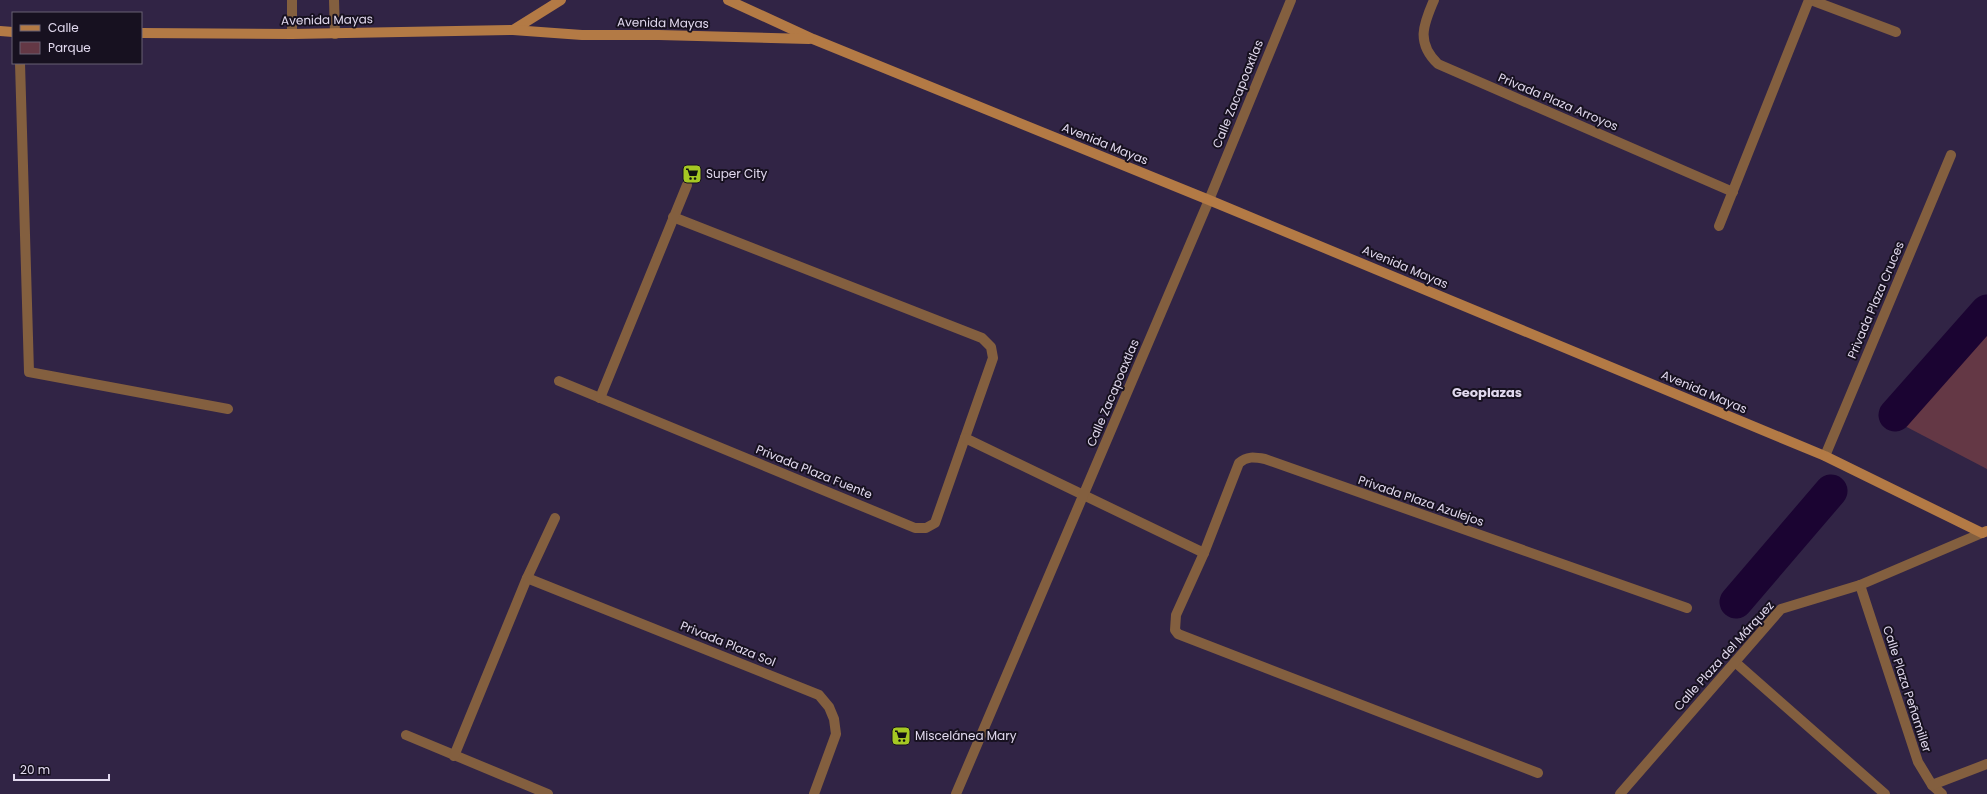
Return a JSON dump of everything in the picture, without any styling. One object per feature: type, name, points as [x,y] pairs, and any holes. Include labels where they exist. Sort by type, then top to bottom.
[{"type":"street","points":[[292,0],[292,34]]},
{"type":"street","points":[[334,0],[335,34]]},
{"type":"street","points":[[513,30],[561,0]]},
{"type":"street","name":"Avenida Mayas","points":[[728,0],[813,39],[1209,200],[1825,456],[1984,532]]},
{"type":"street","name":"Calle Zacapoaxtlas","points":[[956,794],[1209,200],[1291,0]]},
{"type":"street","name":"Privada Plaza Arroyos","points":[[1434,0],[1424,22],[1423,35],[1426,50],[1438,64],[1733,192]]},
{"type":"street","points":[[1719,226],[1810,0],[1896,32]]},
{"type":"street","name":"Avenida Mayas","points":[[142,33],[335,34],[513,30],[582,35],[659,34],[813,39]]},
{"type":"street","points":[[0,32],[12,32]]},
{"type":"street","points":[[20,64],[29,372],[228,409]]},
{"type":"street","name":"Privada Plaza Cruces","points":[[1825,456],[1951,155]]},
{"type":"street","points":[[600,398],[687,185]]},
{"type":"street","name":"Privada Plaza Fuente","points":[[559,381],[915,528],[926,528],[935,523],[993,358],[991,347],[982,338],[673,217]]},
{"type":"street","points":[[965,438],[1204,553]]},
{"type":"street","name":"Privada Plaza Azulejos","points":[[1538,773],[1178,634],[1175,630],[1176,615],[1204,553],[1239,463],[1245,458],[1257,458],[1687,608]]},
{"type":"street","points":[[454,756],[527,578],[555,518]]},
{"type":"street","name":"Calle Plaza del Márquez","points":[[1620,794],[1781,608],[1860,585],[1984,532]]},
{"type":"street","name":"Privada Plaza Sol","points":[[527,578],[819,695],[829,707],[834,719],[836,734],[814,794]]},
{"type":"street","name":"Calle Plaza Peñamiller","points":[[1860,585],[1918,762],[1932,785],[1942,794]]},
{"type":"street","points":[[1735,662],[1881,793]]},
{"type":"street","points":[[406,735],[548,794]]},
{"type":"street","points":[[1932,785],[1987,764]]},
{"type":"green space","points":[[1987,331],[1987,469],[1901,424]]},
{"type":"waterway","points":[[1895,415],[1987,311]]},
{"type":"waterway","points":[[1736,602],[1831,491]]},
{"type":"place","name":"Super City","points":[[692,174]]},
{"type":"place","name":"Miscelánea Mary","points":[[901,736]]},
{"type":"district","name":"Geoplazas","points":[[1487,392]]}]
